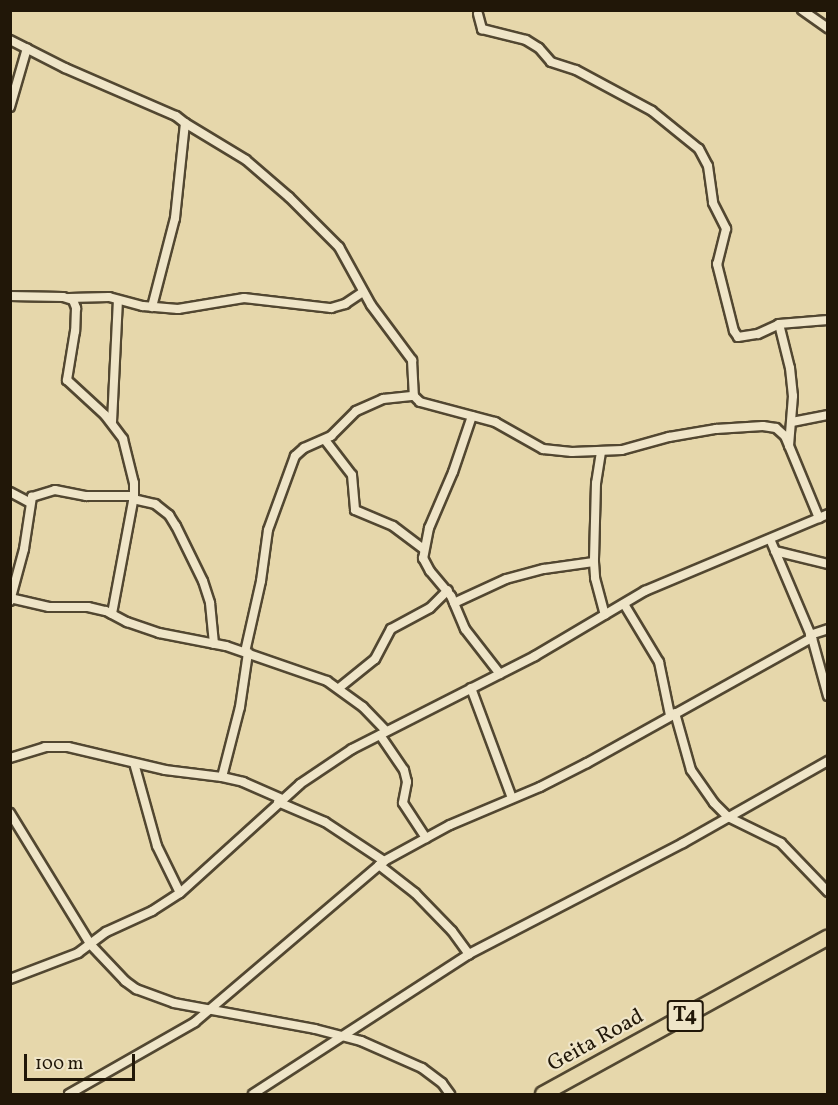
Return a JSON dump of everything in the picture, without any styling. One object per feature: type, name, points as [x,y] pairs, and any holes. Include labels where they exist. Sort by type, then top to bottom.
[{"type":"highway","name":"Geita Road","points":[[543,1095],[828,937]]},
{"type":"street","points":[[802,10],[828,28]]},
{"type":"street","points":[[478,14],[482,29],[526,40],[539,48],[551,62],[576,70],[652,111],[699,149],[708,165],[713,203],[726,228],[717,264],[734,332],[738,337],[748,337],[779,324],[828,320]]},
{"type":"street","points":[[10,40],[176,116],[246,160],[289,197],[339,247],[363,292],[412,360],[414,396]]},
{"type":"street","points":[[10,107],[27,48]]},
{"type":"street","points":[[152,307],[175,218],[185,123]]},
{"type":"street","points":[[10,296],[69,298],[91,296],[152,307],[178,309],[244,298],[331,308],[345,304],[363,292]]},
{"type":"street","points":[[69,298],[74,303],[76,318],[67,380],[112,422],[123,439],[134,483],[112,614]]},
{"type":"street","points":[[112,422],[118,300]]},
{"type":"street","points":[[779,324],[790,368],[792,422],[789,448]]},
{"type":"street","points":[[222,777],[243,690],[247,653],[273,515],[295,456],[304,448],[324,440],[356,411],[383,399],[414,396],[430,406],[504,426],[529,443],[572,453],[642,447],[669,437],[716,429],[763,426],[782,432],[819,518]]},
{"type":"street","points":[[792,422],[828,415]]},
{"type":"street","points":[[472,416],[423,549],[425,565],[448,590],[465,628],[500,674]]},
{"type":"street","points":[[324,440],[352,475],[355,510],[393,526],[423,549]]},
{"type":"street","points":[[601,452],[595,490],[594,562],[597,586],[605,615]]},
{"type":"street","points":[[214,644],[210,603],[203,581],[169,514],[154,504],[133,498],[86,496],[55,490],[38,493],[29,502],[24,549],[11,599],[49,607],[88,607],[181,639],[214,644],[247,653],[327,681],[363,707],[383,733],[404,770],[407,782],[403,803],[426,838]]},
{"type":"street","points":[[10,492],[29,502]]},
{"type":"street","points":[[10,980],[92,945],[106,932],[152,911],[180,893],[280,801],[322,768],[383,733],[500,674],[645,591],[828,514]]},
{"type":"street","points":[[770,539],[811,637],[828,696]]},
{"type":"street","points":[[775,551],[828,564]]},
{"type":"street","points":[[454,603],[506,579],[543,569],[594,562]]},
{"type":"street","points":[[339,688],[375,659],[391,629],[430,608],[448,590]]},
{"type":"street","points":[[624,604],[659,662],[691,770],[728,817],[780,843],[828,892]]},
{"type":"street","points":[[69,1095],[195,1022],[381,863],[426,838],[587,763],[828,628]]},
{"type":"street","points":[[471,688],[512,798]]},
{"type":"street","points":[[10,758],[45,747],[68,747],[165,770],[243,782],[324,822],[381,863],[415,893],[469,954]]},
{"type":"street","points":[[254,1095],[469,954],[606,884],[828,761]]},
{"type":"street","points":[[134,763],[157,846],[180,893]]},
{"type":"street","points":[[10,813],[92,945],[125,981],[136,989],[174,1003],[213,1008],[361,1041],[422,1068],[442,1083],[450,1095]]}]
